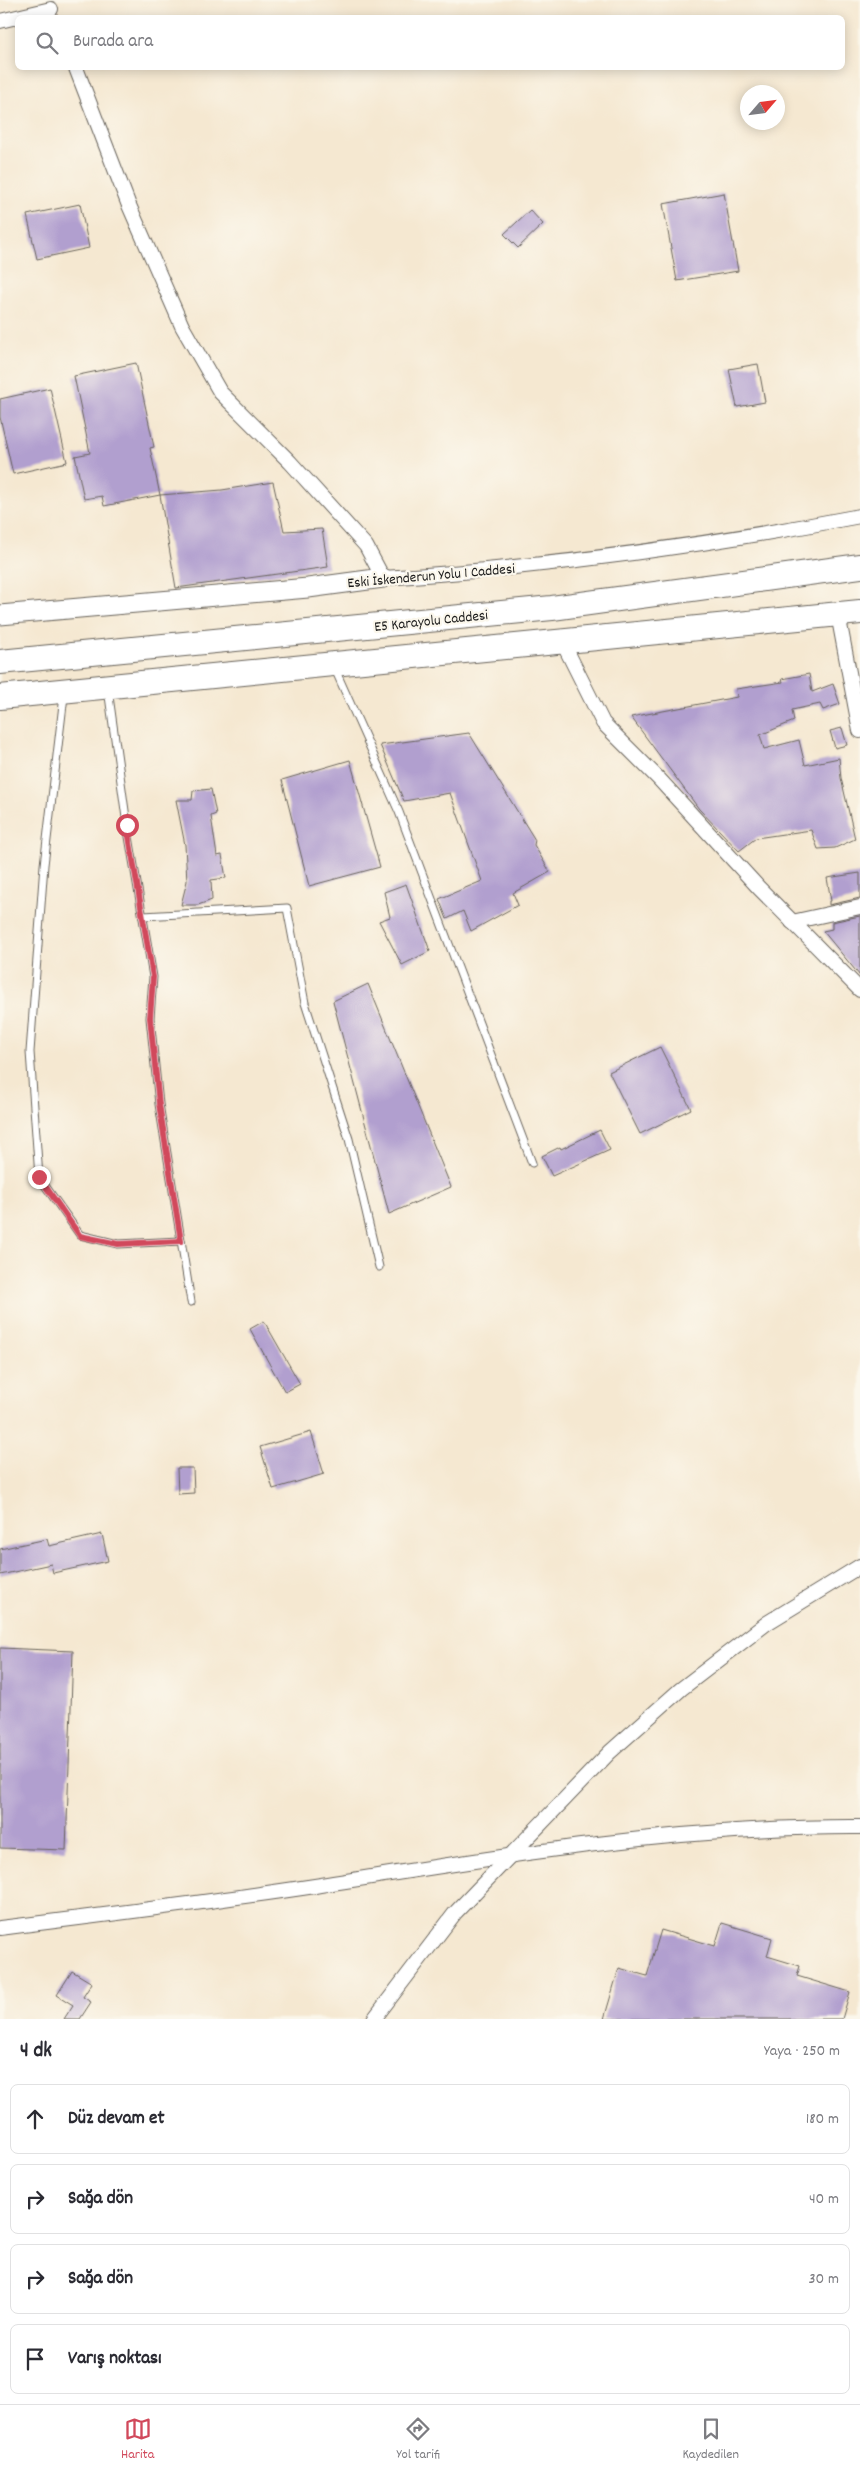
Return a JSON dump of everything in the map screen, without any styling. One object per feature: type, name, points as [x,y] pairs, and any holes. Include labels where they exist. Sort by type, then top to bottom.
[{"type":"highway","name":"E5 Karayolu Caddesi","points":[[0,662],[552,608],[860,566]]},
{"type":"highway","points":[[0,697],[563,643],[849,613]]},
{"type":"street","points":[[23,15],[51,9]]},
{"type":"street","points":[[0,20],[15,17]]},
{"type":"street","points":[[77,70],[128,203],[182,326],[220,392],[290,462],[366,546],[383,578]]},
{"type":"street","name":"Eski İskenderun Yolu 1 Caddesi","points":[[0,615],[308,588],[383,578],[510,569],[764,534],[860,516]]},
{"type":"street","points":[[849,613],[860,732]]},
{"type":"street","points":[[563,643],[603,723],[792,922],[860,990]]},
{"type":"street","points":[[792,922],[860,908]]},
{"type":"street","points":[[374,2019],[456,1913],[610,1752],[681,1689],[767,1623],[860,1566]]},
{"type":"street","points":[[0,1928],[146,1910],[514,1854],[660,1838],[822,1827],[860,1828]]},
{"type":"lane","points":[[334,665],[399,812],[532,1163]]},
{"type":"lane","points":[[108,687],[127,825],[153,977],[150,1018],[159,1104],[191,1302]]},
{"type":"lane","points":[[65,691],[44,865],[30,1052],[39,1177],[80,1236],[118,1244],[181,1241]]},
{"type":"lane","points":[[144,916],[287,908],[305,1003],[349,1139],[379,1267]]},
{"type":"building","points":[[724,193],[738,271],[677,281],[663,204]]},
{"type":"building","points":[[80,204],[89,248],[37,259],[27,215]]},
{"type":"building","points":[[530,210],[543,224],[518,248],[504,234]]},
{"type":"building","points":[[136,363],[154,447],[150,448],[160,495],[104,506],[102,496],[84,499],[75,456],[90,453],[74,376]]},
{"type":"building","points":[[758,364],[765,402],[737,407],[729,369]]},
{"type":"building","points":[[50,388],[67,462],[13,474],[0,417],[0,399]]},
{"type":"building","points":[[273,482],[284,531],[322,529],[328,567],[176,588],[160,495],[222,490]]},
{"type":"building","points":[[809,674],[812,692],[833,684],[840,704],[823,710],[820,704],[792,710],[794,721],[760,735],[764,749],[799,740],[805,765],[839,758],[841,778],[855,839],[835,848],[818,849],[811,830],[756,838],[739,851],[699,809],[631,717],[737,697],[736,689],[783,682],[782,679]]},
{"type":"building","points":[[842,728],[847,745],[835,748],[830,731]]},
{"type":"building","points":[[469,733],[535,840],[534,845],[550,872],[513,893],[518,905],[471,931],[463,911],[447,919],[439,899],[482,881],[450,793],[404,801],[380,745]]},
{"type":"building","points":[[350,760],[380,867],[309,886],[282,780]]},
{"type":"building","points":[[211,789],[216,814],[211,816],[217,856],[222,855],[226,878],[211,880],[212,900],[198,905],[181,905],[187,881],[185,845],[176,800],[192,800],[193,791]]},
{"type":"building","points":[[860,873],[860,898],[829,905],[829,901],[831,901],[827,878]]},
{"type":"building","points":[[406,884],[430,951],[402,965],[379,921],[390,917],[384,892]]},
{"type":"building","points":[[860,916],[860,976],[823,931],[832,929],[832,922]]},
{"type":"building","points":[[368,984],[451,1187],[389,1214],[333,1001]]},
{"type":"building","points":[[660,1047],[691,1109],[640,1134],[609,1072]]},
{"type":"building","points":[[600,1130],[610,1150],[552,1176],[542,1156]]},
{"type":"building","points":[[264,1321],[300,1384],[285,1392],[250,1329]]},
{"type":"building","points":[[311,1432],[324,1474],[273,1489],[260,1447]]},
{"type":"building","points":[[177,1468],[193,1468],[194,1493],[178,1494]]},
{"type":"building","points":[[102,1534],[108,1561],[53,1573],[51,1564],[0,1575],[0,1549],[47,1539],[49,1546]]},
{"type":"building","points":[[0,1648],[73,1651],[66,1850],[0,1848]]},
{"type":"building","points":[[722,1923],[772,1938],[767,1956],[800,1966],[797,1976],[850,1992],[842,2019],[604,2019],[619,1968],[647,1976],[661,1930],[715,1946]]},
{"type":"building","points":[[72,1971],[92,1983],[83,1997],[91,2002],[80,2019],[64,2019],[73,2005],[57,1995]]},
{"type":"route","points":[[39,1177],[80,1236],[118,1244],[181,1241],[159,1104],[150,1018],[153,977],[127,825]]}]
